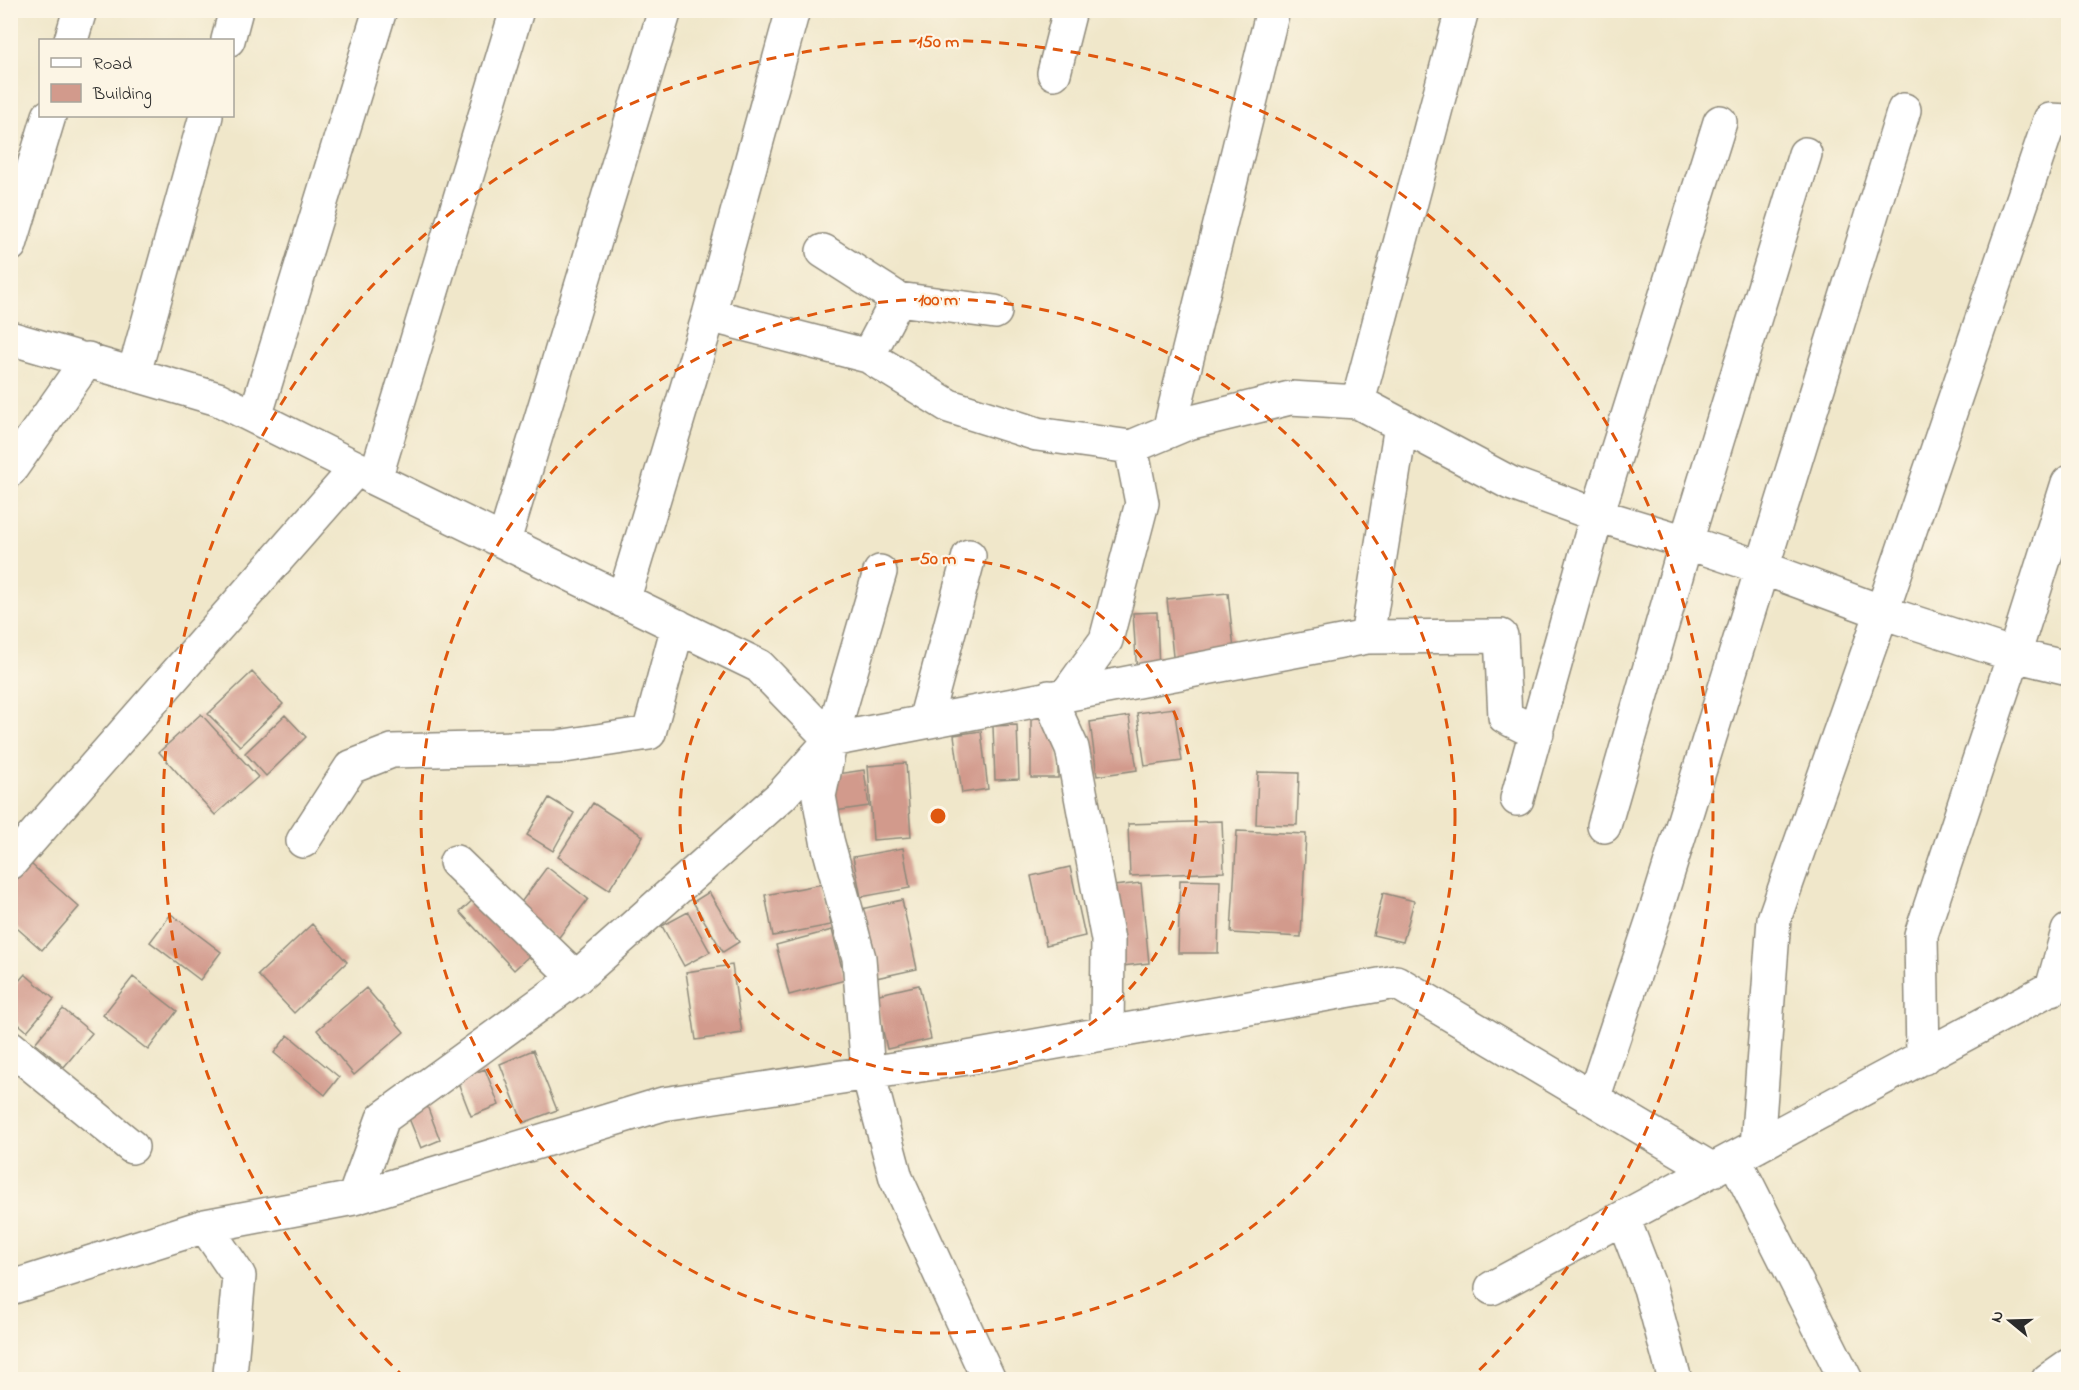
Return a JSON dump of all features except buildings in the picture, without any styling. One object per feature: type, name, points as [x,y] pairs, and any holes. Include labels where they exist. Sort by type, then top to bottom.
[{"type":"street","points":[[71,39],[80,10]]},
{"type":"street","points":[[228,39],[236,10]]},
{"type":"street","points":[[255,417],[380,10]]},
{"type":"street","points":[[16,846],[366,473],[517,10]]},
{"type":"street","points":[[504,540],[665,10]]},
{"type":"street","points":[[623,601],[709,315],[793,10]]},
{"type":"street","points":[[1054,73],[1070,10]]},
{"type":"street","points":[[1169,431],[1273,10]]},
{"type":"street","points":[[1358,402],[1462,10]]},
{"type":"street","points":[[1593,1099],[1659,902],[1904,110]]},
{"type":"street","points":[[10,245],[49,117]]},
{"type":"street","points":[[134,373],[207,117]]},
{"type":"street","points":[[1846,1380],[1735,1158],[1774,919],[1882,612],[2050,120],[2068,121]]},
{"type":"street","points":[[1517,799],[1596,515],[1720,122]]},
{"type":"street","points":[[1604,826],[1686,542],[1805,154]]},
{"type":"street","points":[[823,251],[898,299],[995,312]]},
{"type":"street","points":[[868,356],[898,299]]},
{"type":"street","points":[[709,315],[868,356],[949,406],[1037,434],[1131,447],[1188,423],[1290,398],[1358,402],[1510,483],[1596,515],[1763,568],[1882,612],[2014,655],[2068,668]]},
{"type":"street","points":[[10,338],[218,399],[255,417],[623,601],[759,666],[831,740]]},
{"type":"street","points":[[10,471],[88,359]]},
{"type":"street","points":[[1367,637],[1401,424]]},
{"type":"street","points":[[1058,695],[1106,640],[1142,503],[1131,447]]},
{"type":"street","points":[[1923,1058],[1921,935],[2014,655],[2068,483]]},
{"type":"street","points":[[926,721],[969,556]]},
{"type":"street","points":[[880,572],[831,740],[819,796],[827,840],[859,958],[868,1073],[896,1178],[989,1380]]},
{"type":"street","points":[[303,841],[351,767],[392,751],[558,747],[649,734],[678,626]]},
{"type":"street","points":[[354,1198],[382,1118],[576,978],[782,796],[831,740],[1367,637],[1501,636],[1505,717],[1537,733]]},
{"type":"street","points":[[1058,695],[1072,748],[1108,940],[1107,1033]]},
{"type":"street","points":[[456,862],[576,978]]},
{"type":"street","points":[[1492,1288],[2060,984],[2068,931]]},
{"type":"street","points":[[10,1288],[205,1226],[354,1198],[663,1104],[967,1058],[1396,982],[1593,1099],[1735,1158]]},
{"type":"street","points":[[10,1047],[132,1147]]},
{"type":"street","points":[[1623,1218],[1650,1288],[1675,1380]]},
{"type":"street","points":[[205,1226],[239,1276],[231,1380]]},
{"type":"street","points":[[2048,1380],[2068,1366]]}]
